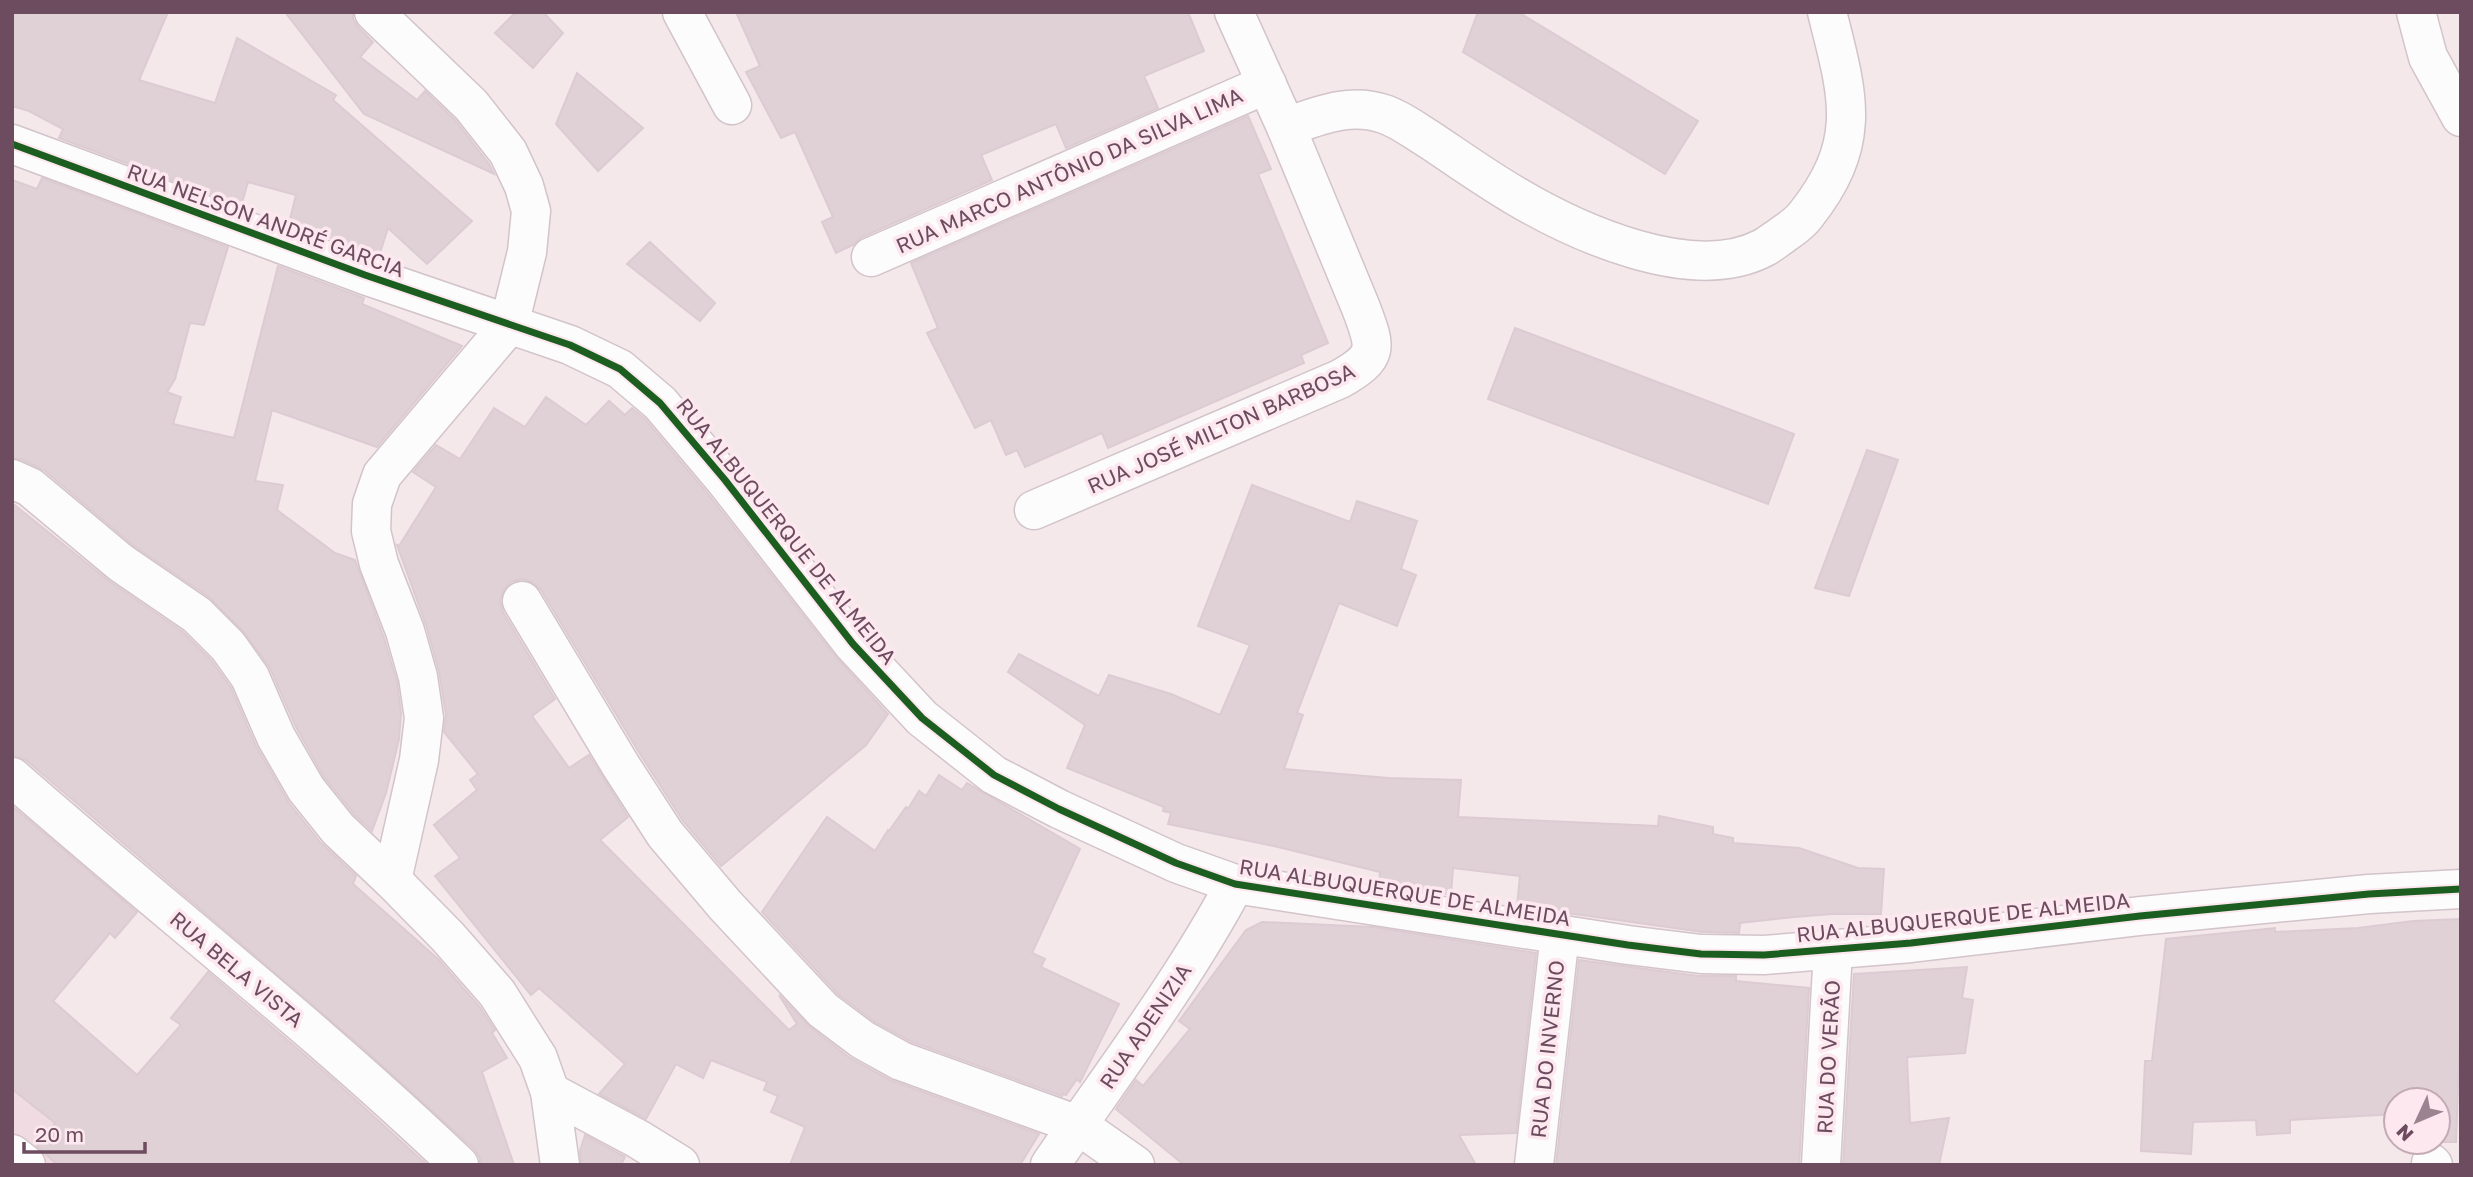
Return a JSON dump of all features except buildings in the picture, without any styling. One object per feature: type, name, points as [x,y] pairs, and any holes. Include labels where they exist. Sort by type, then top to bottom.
[{"type":"street","points":[[374,12],[471,105],[508,152],[524,186],[531,211],[527,251],[509,325],[382,475],[372,504],[371,531],[379,564],[405,631],[418,677],[424,718],[419,760],[392,880]]},
{"type":"street","points":[[682,12],[732,105]]},
{"type":"street","name":"RUA JOSÉ MILTON BARBOSA","points":[[1034,510],[1340,379],[1360,368],[1369,359],[1372,350],[1370,333],[1286,127],[1234,12]]},
{"type":"street","points":[[1286,127],[1335,111],[1362,109],[1384,114],[1414,130],[1513,194],[1570,225],[1643,252],[1687,260],[1724,260],[1763,249],[1800,222],[1824,192],[1840,157],[1847,118],[1843,76],[1827,12]]},
{"type":"street","points":[[2416,12],[2428,57],[2461,117]]},
{"type":"street","name":"RUA MARCO ANTÔNIO DA SILVA LIMA","points":[[871,257],[1267,84]]},
{"type":"street","name":"RUA NELSON ANDRÉ GARCIA","points":[[12,144],[365,275],[509,325]]},
{"type":"street","name":"RUA ALBUQUERQUE DE ALMEIDA","points":[[509,325],[569,345],[620,369],[660,402],[725,480],[853,644],[922,718],[994,775],[1059,809],[1164,857],[1234,884],[1701,954],[1764,955],[1911,943],[2457,883]]},
{"type":"street","points":[[12,479],[30,487],[121,563],[197,615],[228,646],[250,677],[276,737],[306,789],[338,829],[448,937],[496,993],[538,1058],[550,1092],[560,1165]]},
{"type":"street","points":[[522,601],[621,766],[666,834],[725,905],[823,1010],[863,1040],[901,1061],[1078,1125],[1135,1165]]},
{"type":"street","name":"RUA BELA VISTA","points":[[12,777],[194,934],[329,1045],[459,1165]]},
{"type":"street","name":"RUA ADENIZIA","points":[[1050,1165],[1151,1020],[1217,918],[1234,884]]},
{"type":"street","name":"RUA DO INVERNO","points":[[1534,1165],[1560,934]]},
{"type":"street","name":"RUA DO VERÃO","points":[[1821,1165],[1833,950]]},
{"type":"street","points":[[550,1092],[638,1139],[680,1165]]},
{"type":"street","points":[[12,1154],[26,1165]]},
{"type":"shaded area","points":[[12,1090],[202,1165],[12,1165]]},
{"type":"cycle path","points":[[12,144],[365,275],[570,345],[620,369],[660,403],[725,480],[853,644],[922,718],[994,775],[1059,809],[1176,863],[1235,884],[1628,945],[1701,954],[1764,955],[1911,943],[2140,916],[2369,894],[2461,889]]}]
